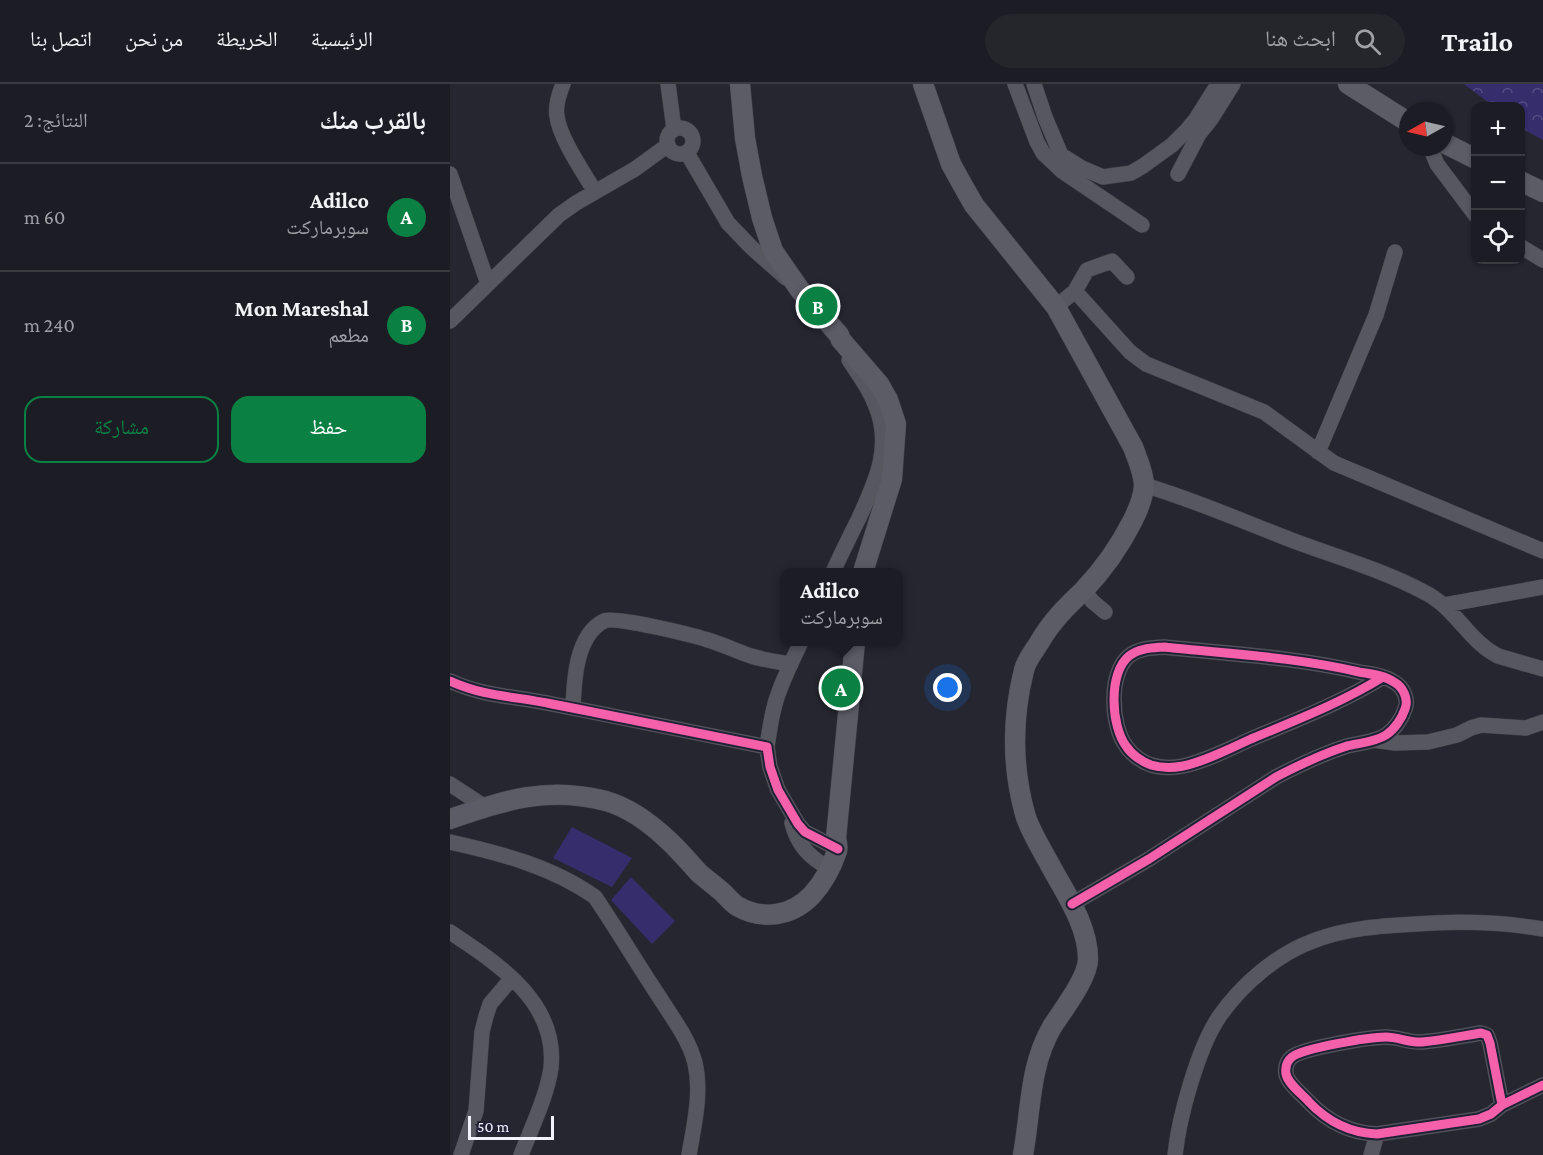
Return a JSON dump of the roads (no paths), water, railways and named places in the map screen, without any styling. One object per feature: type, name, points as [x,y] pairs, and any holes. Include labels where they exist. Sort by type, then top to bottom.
[{"type":"main road","points":[[740,84],[745,138],[762,218],[773,251],[800,290],[837,332],[866,356],[891,387],[900,423],[900,478],[873,568]]},
{"type":"main road","points":[[923,84],[951,164],[974,205],[1056,307],[1133,447],[1144,485],[1139,506],[1125,537],[1084,590],[1065,607],[1046,631],[1024,668],[1016,724],[1015,763],[1026,816],[1072,904],[1087,944],[1087,967],[1064,1011],[1051,1029],[1038,1061],[1029,1102],[1023,1155]]},
{"type":"main road","points":[[1348,84],[1399,116]]},
{"type":"main road","points":[[1453,147],[1471,156]]},
{"type":"main road","points":[[1525,184],[1543,192]]},
{"type":"main road","points":[[865,568],[892,479],[900,423]]},
{"type":"main road","points":[[450,819],[502,801],[533,795],[567,795],[608,802],[634,813],[649,823],[735,905],[758,915],[787,912],[811,896],[822,882],[824,866],[834,843],[855,646]]},
{"type":"street","points":[[563,84],[556,114],[558,124],[595,192]]},
{"type":"street","points":[[668,84],[674,129]]},
{"type":"street","points":[[1015,84],[1043,153],[1103,177],[1131,173],[1159,154],[1186,131],[1218,84]]},
{"type":"street","points":[[1034,84],[1058,160],[1142,225]]},
{"type":"street","points":[[1178,174],[1199,134],[1233,84]]},
{"type":"street","points":[[674,129],[687,129],[693,136],[693,146],[687,153],[673,152],[668,145],[668,136],[674,129]]},
{"type":"street","points":[[450,321],[559,215],[636,169],[668,145]]},
{"type":"street","points":[[687,153],[728,223],[751,247],[800,290]]},
{"type":"street","points":[[1434,156],[1437,164],[1472,210]]},
{"type":"street","points":[[450,174],[488,284]]},
{"type":"street","points":[[1525,249],[1543,260]]},
{"type":"street","points":[[1318,452],[1376,315],[1395,252]]},
{"type":"street","points":[[1056,307],[1075,291],[1087,270],[1112,261],[1127,277]]},
{"type":"street","points":[[1075,291],[1130,352],[1146,364],[1264,412],[1334,463],[1543,551]]},
{"type":"street","points":[[835,568],[879,471],[883,439],[876,406],[870,392],[840,349],[836,340],[837,332]]},
{"type":"street","points":[[1144,485],[1242,520],[1423,591],[1444,605],[1479,643],[1491,652],[1543,669]]},
{"type":"street","points":[[1444,605],[1543,587]]},
{"type":"street","points":[[1084,590],[1092,602],[1105,612]]},
{"type":"street","points":[[573,708],[574,678],[583,645],[595,627],[607,620],[631,622],[708,640],[752,656],[791,664]]},
{"type":"street","points":[[799,646],[775,704],[767,747],[770,767],[778,790],[798,824],[805,832],[834,843]]},
{"type":"street","points":[[1072,904],[1149,859],[1276,777],[1322,755],[1386,735],[1394,728],[1407,705],[1406,697],[1393,681],[1383,677],[1308,662],[1164,647],[1133,653],[1126,658],[1116,683],[1114,713],[1119,731],[1124,745],[1140,759],[1150,765],[1164,767],[1183,766],[1206,759],[1331,706],[1383,677]]},
{"type":"street","points":[[450,681],[469,690],[489,695],[573,708],[767,747]]},
{"type":"street","points":[[1374,740],[1395,743],[1428,742],[1457,735],[1481,725],[1521,728],[1532,727],[1543,722]]},
{"type":"street","points":[[450,784],[485,807]]},
{"type":"street","points":[[790,811],[795,834],[800,844],[808,854],[824,866]]},
{"type":"street","points":[[450,842],[491,851],[542,870],[577,885],[595,897],[677,1025],[692,1054],[698,1095],[689,1155]]},
{"type":"street","points":[[1175,1155],[1178,1134],[1195,1071],[1219,1017],[1255,978],[1294,949],[1314,940],[1383,925],[1443,922],[1543,929]]},
{"type":"street","points":[[450,932],[512,978],[535,1004],[544,1019],[552,1054],[550,1071],[544,1095],[520,1155]]},
{"type":"street","points":[[461,1155],[476,1111],[482,1032],[486,1016],[490,1004],[512,978]]},
{"type":"street","points":[[1502,1105],[1490,1042],[1487,1035],[1483,1033],[1422,1042],[1386,1037],[1369,1038],[1299,1053],[1290,1059],[1286,1068],[1288,1080],[1321,1113],[1331,1121],[1362,1134],[1419,1129],[1479,1119],[1543,1085]]},
{"type":"street","points":[[1371,1155],[1377,1134]]},
{"type":"place","name":"Mon Mareshal","points":[[818,306]]},
{"type":"place","name":"Adilco","points":[[841,688]]}]
